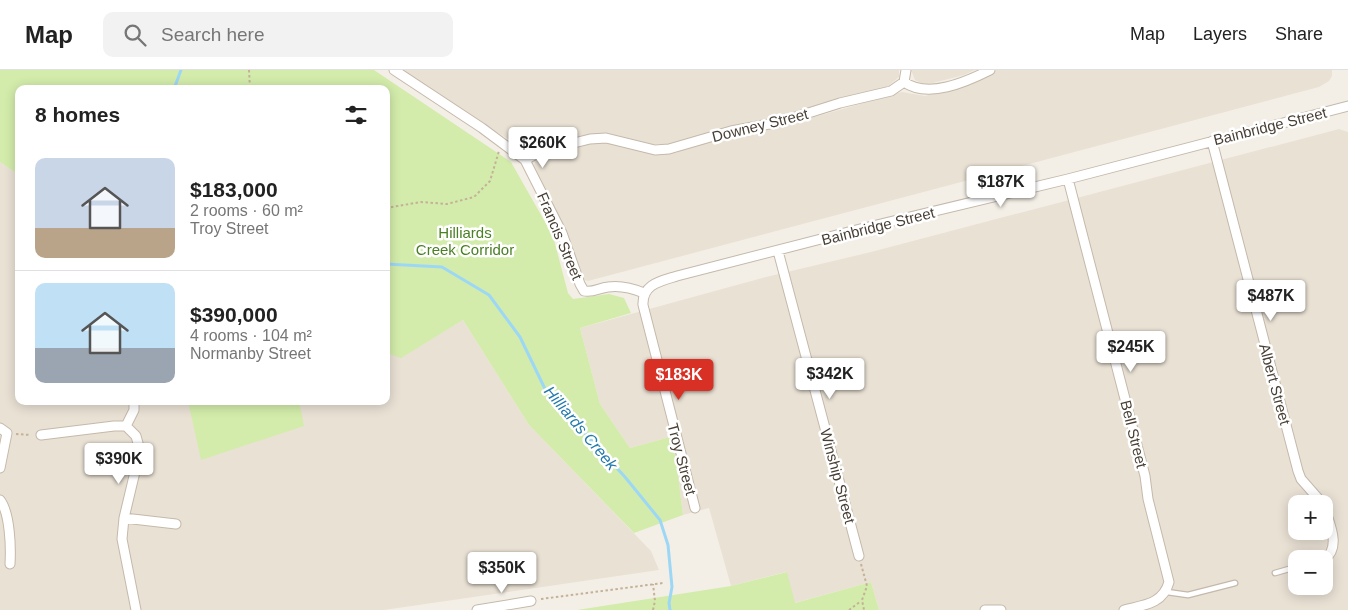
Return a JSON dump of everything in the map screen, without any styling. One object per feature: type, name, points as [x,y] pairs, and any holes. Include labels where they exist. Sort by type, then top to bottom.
[{"type":"street","name":"Francis Street","points":[[394,70],[525,160],[550,208],[584,291],[590,292],[608,287],[623,286],[644,293]]},
{"type":"street","points":[[906,70],[904,82],[911,87],[923,90],[970,80],[990,70]]},
{"type":"street","name":"Downey Street","points":[[525,160],[542,151],[590,139],[606,138],[655,150],[669,149],[731,131],[780,122],[840,103],[891,91],[904,82]]},
{"type":"street","name":"Bainbridge Street","points":[[644,293],[649,286],[657,282],[860,229],[1068,179],[1348,106]]},
{"type":"street","name":"Albert Street","points":[[1212,141],[1298,471],[1301,479],[1315,495]]},
{"type":"street","name":"Bell Street","points":[[1068,179],[1145,476],[1148,499],[1168,574],[1167,592]]},
{"type":"street","name":"Winship Street","points":[[778,251],[859,556]]},
{"type":"street","name":"Troy Street","points":[[644,293],[642,299],[644,314],[695,508]]},
{"type":"street","points":[[126,426],[134,410],[134,405]]},
{"type":"street","points":[[41,436],[114,426],[126,426],[136,436],[139,455],[124,518],[122,539],[136,610]]},
{"type":"street","points":[[0,468],[4,430]]},
{"type":"street","points":[[0,500],[6,510],[11,553],[10,564]]},
{"type":"street","points":[[124,518],[176,524]]},
{"type":"street","points":[[1124,610],[1156,602],[1167,592]]},
{"type":"street","points":[[477,610],[531,601]]},
{"type":"street","points":[[985,610],[1001,610]]},
{"type":"lane","points":[[1275,573],[1288,569]]},
{"type":"lane","points":[[1167,592],[1188,595],[1235,583]]},
{"type":"path","points":[[249,70],[250,85]]},
{"type":"path","points":[[390,207],[421,202],[447,204],[474,197],[490,182],[501,142]]},
{"type":"path","points":[[4,430],[41,436]]},
{"type":"path","points":[[850,610],[862,600],[867,586],[859,556]]},
{"type":"path","points":[[531,601],[663,583]]},
{"type":"path","points":[[653,584],[655,601],[653,610]]},
{"type":"path","points":[[862,600],[864,610]]},
{"type":"shaded area","points":[[401,70],[899,70],[899,77],[887,87],[845,97],[771,120],[730,127],[669,144],[651,144],[608,133],[599,133],[532,149],[524,149]]},
{"type":"shaded area","points":[[911,70],[975,70],[964,75],[925,85],[915,80]]},
{"type":"shaded area","points":[[997,70],[1332,70],[1332,76],[1329,81],[1319,87],[588,281],[581,279],[566,232],[534,166],[535,162],[545,155],[591,143],[606,143],[655,154],[675,153],[708,142],[783,126],[902,92],[925,96],[967,84]]},
{"type":"shaded area","points":[[1339,129],[1348,132],[1348,610],[879,610],[871,582],[794,603],[786,572],[731,586],[709,508],[683,515],[676,459],[670,437],[630,448],[600,404],[580,328],[766,277],[871,252]]},
{"type":"shaded area","points":[[0,162],[15,172],[15,405],[390,405],[390,354],[401,357],[463,320],[529,425],[651,551],[659,570],[384,610],[0,610]]},
{"type":"green space","name":"Hilliards Creek Corridor","points":[[0,70],[374,70],[511,162],[553,236],[568,293],[573,299],[609,294],[624,298],[631,313],[580,328],[600,404],[630,448],[670,437],[676,459],[683,515],[634,533],[529,425],[463,320],[401,358],[390,354],[390,85],[15,85],[15,172],[0,162]]},
{"type":"green space","points":[[189,405],[300,405],[304,426],[201,460]]},
{"type":"green space","points":[[787,572],[795,603],[871,582],[879,610],[577,610],[731,586]]},
{"type":"waterway","name":"Hilliards Creek","points":[[175,85],[181,70]]},
{"type":"waterway","name":"Hilliards Creek","points":[[390,264],[442,267],[489,295],[520,337],[546,391],[625,477],[660,520],[668,545],[672,587],[669,603],[670,610]]}]
